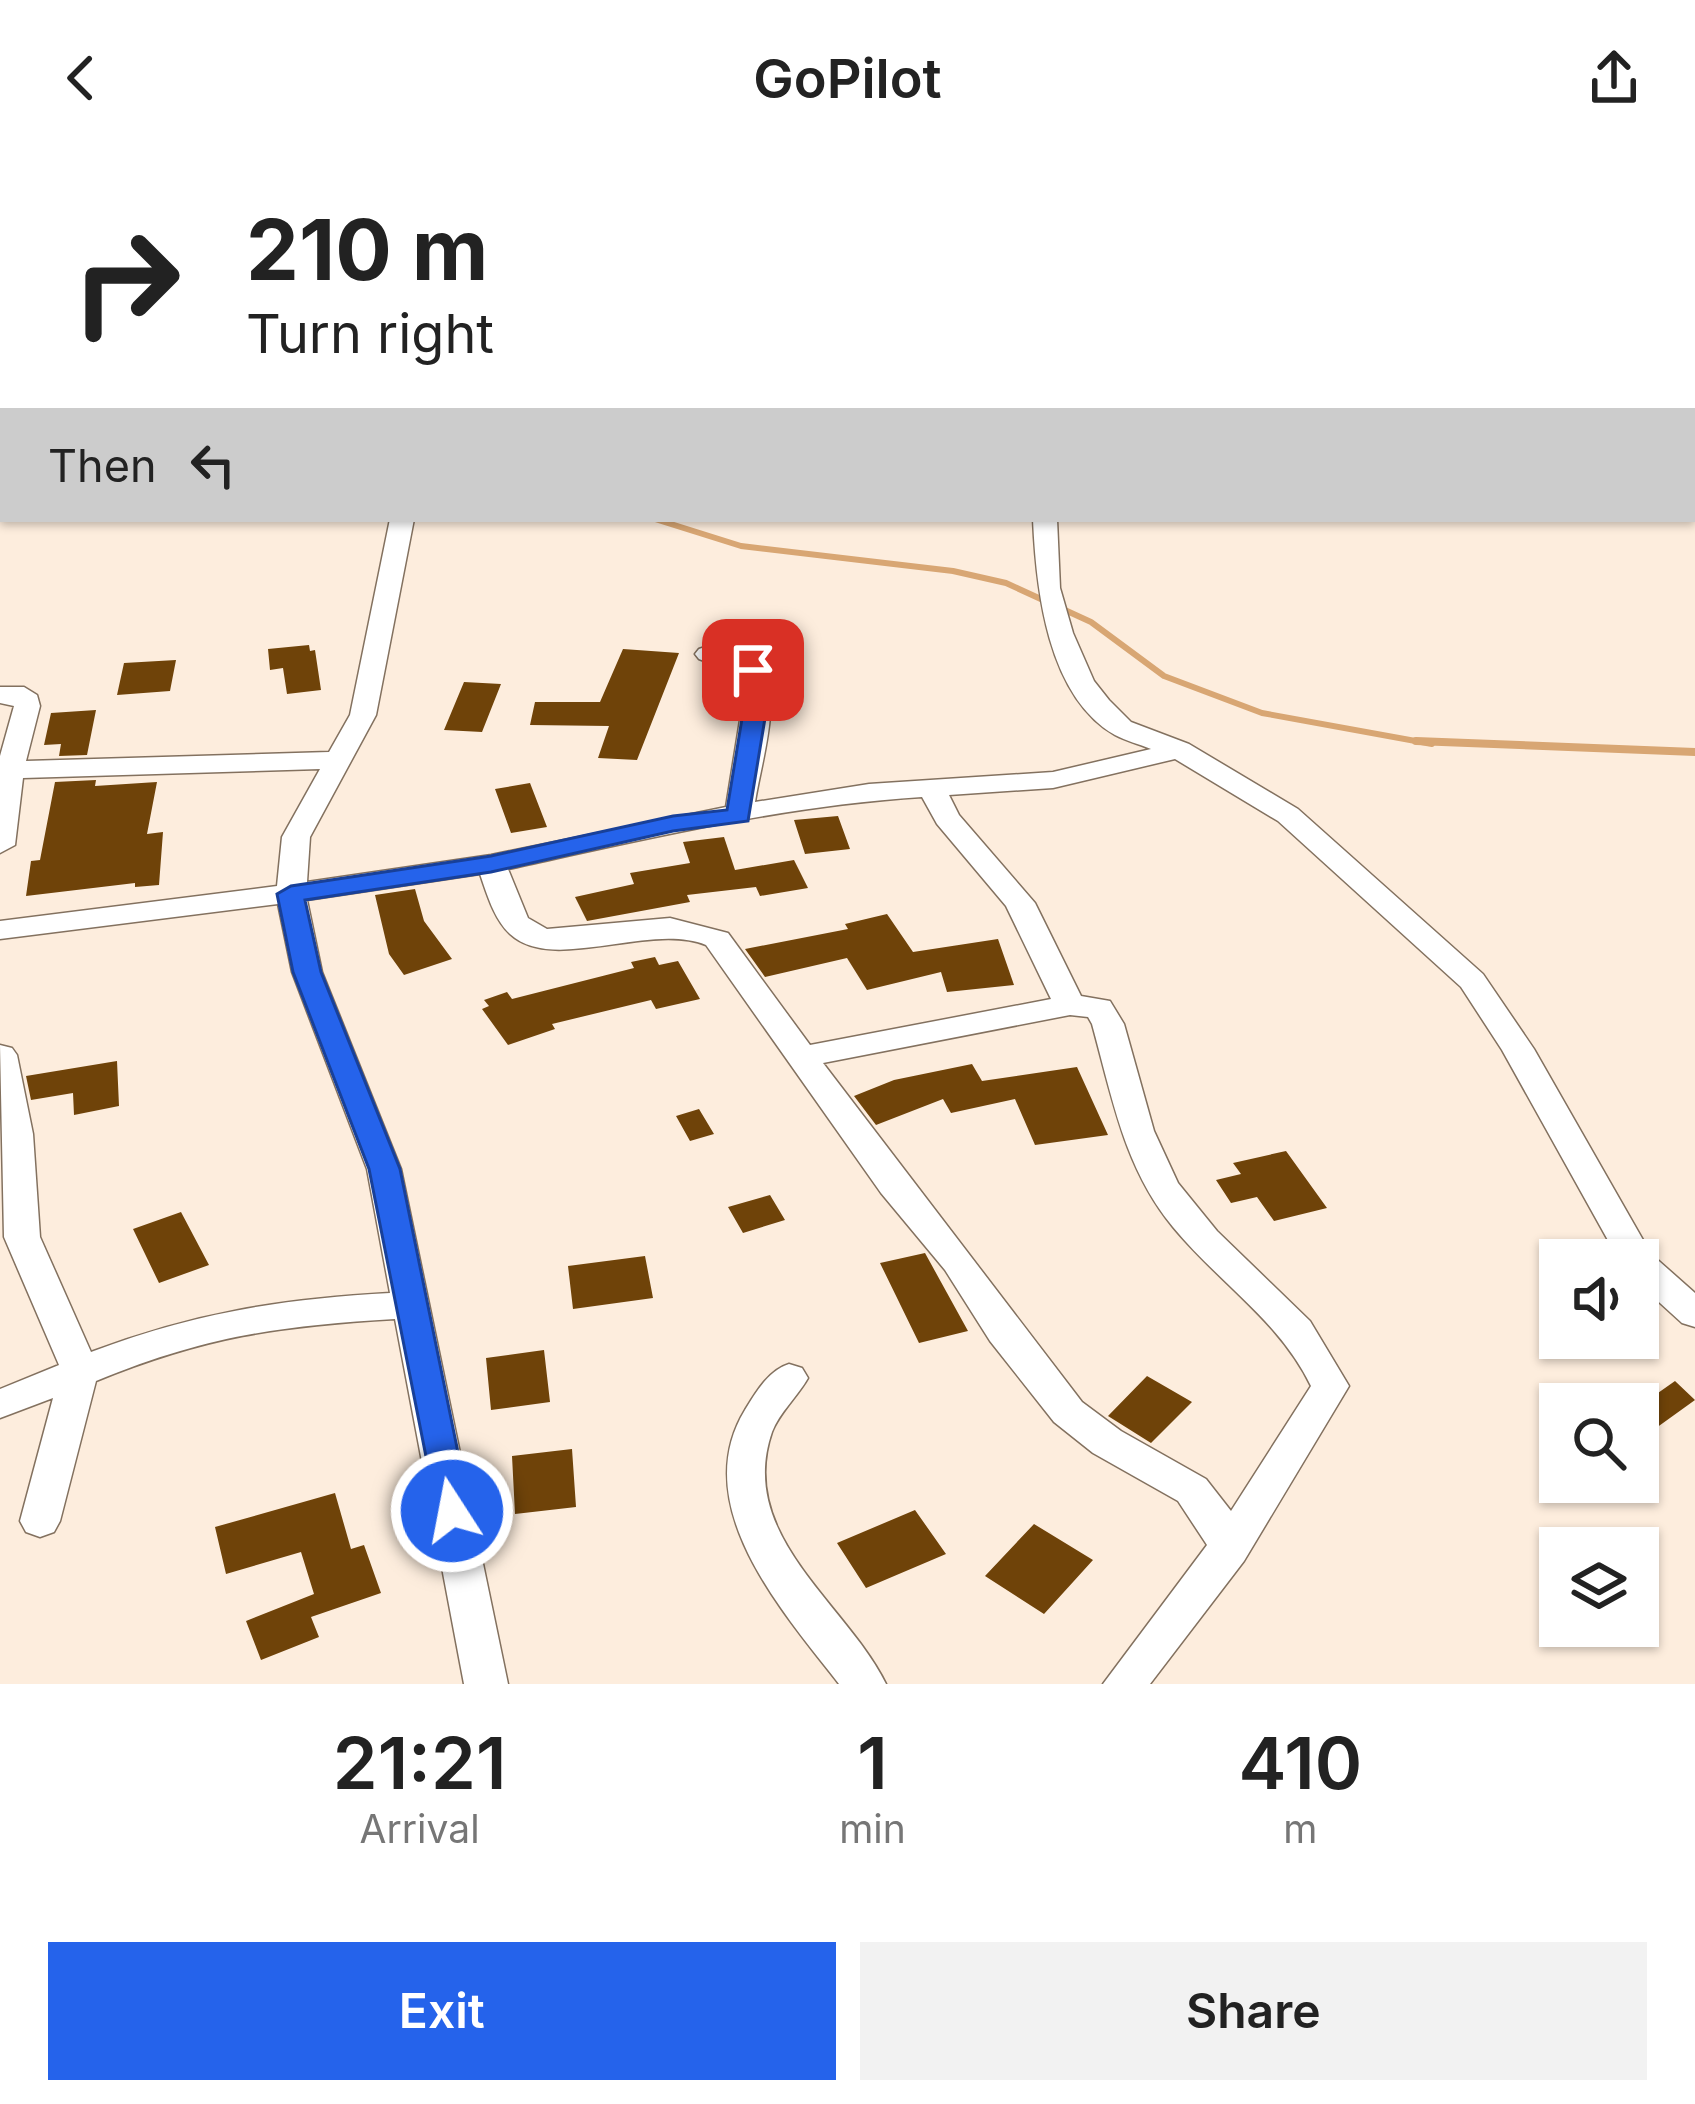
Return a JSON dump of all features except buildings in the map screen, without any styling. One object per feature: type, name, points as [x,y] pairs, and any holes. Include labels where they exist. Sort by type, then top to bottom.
[{"type":"street","points":[[401,522],[363,715],[296,837],[291,894],[307,972],[384,1169],[487,1684]]},
{"type":"street","points":[[1045,522],[1048,588],[1060,633],[1082,683],[1122,728],[1179,750],[1288,814],[1472,981],[1518,1049],[1625,1239]]},
{"type":"street","points":[[708,654],[753,670],[758,688],[739,816]]},
{"type":"street","points":[[0,695],[24,695],[27,706],[10,770],[1,844]]},
{"type":"street","points":[[0,930],[24,931],[491,864],[673,824],[869,792],[1053,780],[1179,750]]},
{"type":"street","points":[[10,770],[339,760]]},
{"type":"street","points":[[931,788],[947,818],[1020,903],[1070,1005]]},
{"type":"street","points":[[491,864],[517,923],[539,937],[683,924],[717,939],[893,1185],[958,1261],[1003,1331],[1068,1412],[1107,1442],[1192,1490],[1214,1515],[1230,1549]]},
{"type":"street","points":[[801,1057],[1070,1005],[1099,1008],[1108,1024],[1140,1139],[1164,1191],[1217,1254],[1294,1324],[1319,1358],[1330,1386],[1230,1549],[1125,1684]]},
{"type":"street","points":[[1,1055],[16,1134],[22,1237],[80,1369],[40,1521]]},
{"type":"street","points":[[1659,1281],[1695,1314]]},
{"type":"street","points":[[0,1404],[80,1369],[204,1328],[257,1317],[413,1305]]},
{"type":"street","points":[[789,1378],[753,1432],[745,1480],[767,1554],[864,1684]]},
{"type":"waterway","points":[[665,522],[741,546],[953,571],[1006,583],[1091,622],[1164,676],[1262,713],[1432,744]]},
{"type":"waterway","points":[[1416,741],[1695,752]]},
{"type":"route","points":[[452,1511],[384,1169],[307,972],[291,894],[491,864],[673,824],[739,816],[758,688],[753,670]]}]
